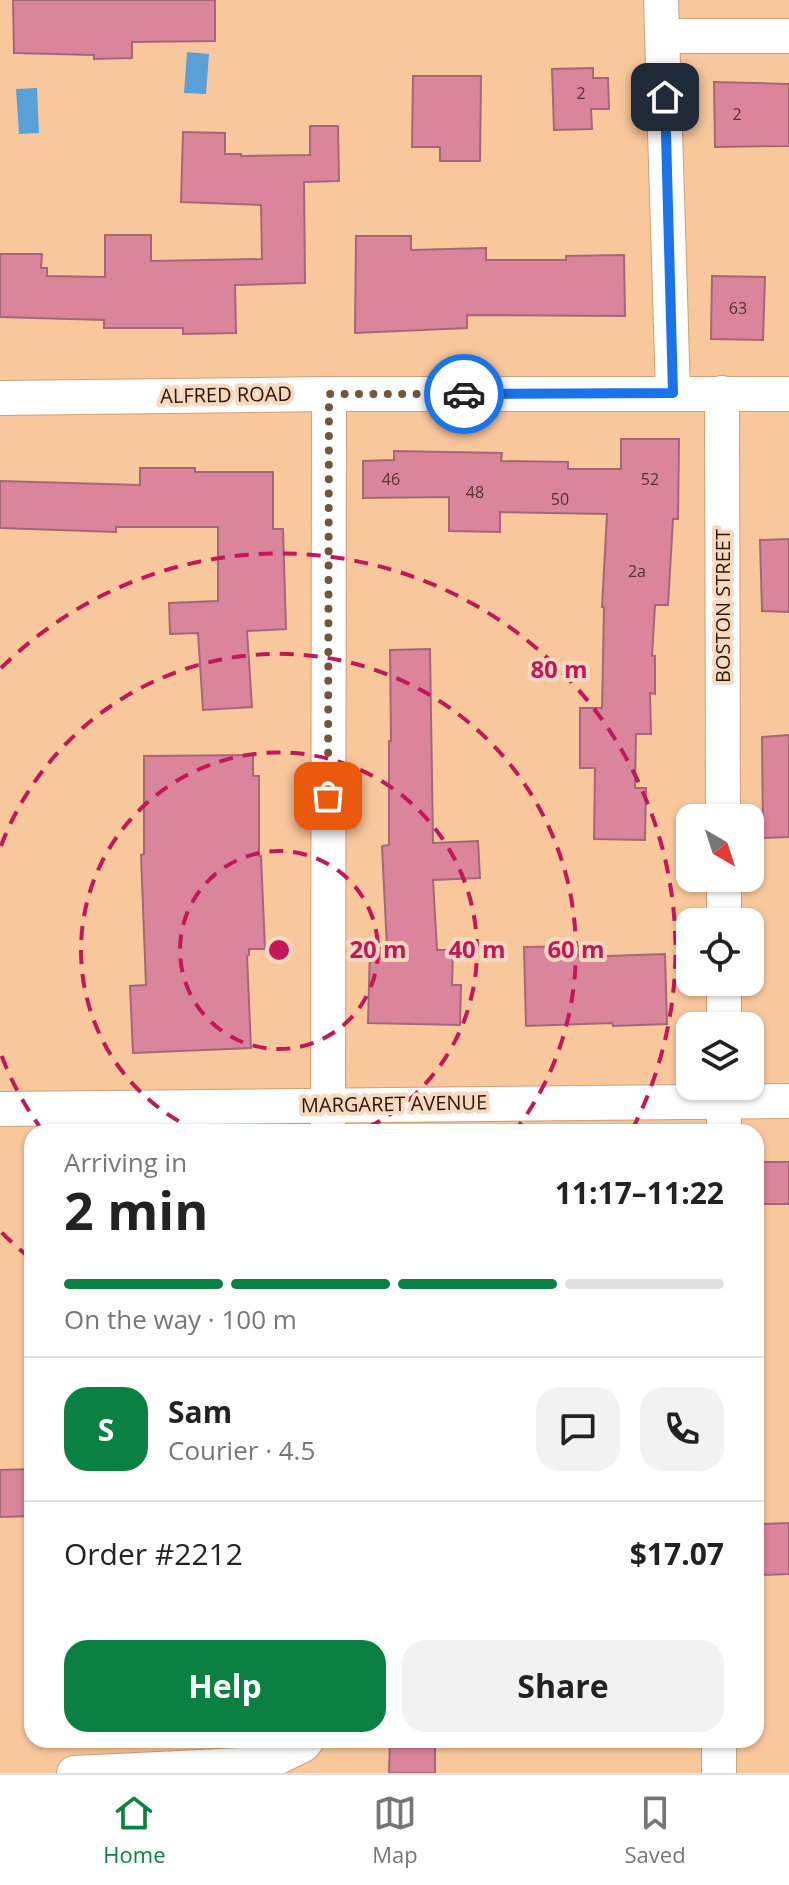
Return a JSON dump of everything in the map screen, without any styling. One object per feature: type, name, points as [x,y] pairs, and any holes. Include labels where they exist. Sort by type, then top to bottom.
[{"type":"street","points":[[661,0],[673,393]]},
{"type":"street","points":[[663,36],[789,36]]},
{"type":"street","name":"BOSTON STREET","points":[[722,393],[723,804]]},
{"type":"street","points":[[328,1118],[329,394]]},
{"type":"street","name":"ALFRED ROAD","points":[[0,398],[789,394]]},
{"type":"street","name":"MARGARET AVENUE","points":[[0,1109],[328,1118],[724,1106],[789,1101]]},
{"type":"street","points":[[74,1773],[264,1764],[297,1748]]},
{"type":"street","points":[[719,1748],[719,1773]]},
{"type":"water","points":[[187,52],[209,54],[206,94],[184,93]]},
{"type":"water","points":[[37,88],[39,133],[19,134],[16,89]]},
{"type":"building","points":[[13,0],[215,0],[215,41],[132,42],[132,58],[94,59],[94,55],[14,53]]},
{"type":"building","points":[[593,68],[593,78],[608,78],[609,109],[591,109],[592,129],[554,130],[552,69]]},
{"type":"building","points":[[413,76],[481,76],[480,161],[440,161],[440,147],[412,147]]},
{"type":"building","points":[[714,82],[789,84],[789,146],[715,147]]},
{"type":"building","points":[[310,126],[338,126],[339,181],[304,182],[305,283],[235,285],[236,333],[183,334],[183,328],[104,328],[104,320],[0,317],[0,254],[42,254],[41,268],[47,268],[47,276],[105,277],[105,235],[151,235],[151,261],[262,259],[261,205],[181,202],[183,132],[225,133],[225,154],[310,155]]},
{"type":"building","points":[[356,236],[411,236],[411,250],[486,248],[486,260],[566,260],[566,256],[624,255],[625,316],[467,315],[467,328],[355,333]]},
{"type":"building","points":[[712,276],[765,277],[763,340],[711,339]]},
{"type":"building","points":[[621,439],[679,439],[678,519],[673,519],[668,605],[655,605],[652,656],[655,656],[655,694],[650,693],[651,734],[636,734],[635,788],[646,788],[645,840],[594,839],[595,768],[580,768],[580,708],[602,708],[602,607],[607,514],[500,512],[500,532],[449,531],[449,497],[363,498],[363,461],[394,460],[394,451],[502,453],[501,461],[568,462],[568,469],[621,469]]},
{"type":"building","points":[[140,468],[273,472],[273,529],[283,529],[286,629],[247,631],[252,707],[203,710],[198,633],[170,634],[169,603],[218,601],[218,527],[116,527],[116,532],[0,528],[0,481],[140,485]]},
{"type":"building","points":[[789,539],[789,612],[762,611],[760,540]]},
{"type":"building","points":[[430,649],[433,843],[478,841],[480,878],[433,880],[437,950],[453,950],[452,985],[461,985],[460,1025],[368,1023],[370,948],[387,948],[382,846],[389,845],[390,650]]},
{"type":"building","points":[[789,735],[789,837],[764,838],[762,737]]},
{"type":"building","points":[[253,755],[253,776],[259,776],[259,856],[265,949],[249,949],[247,956],[251,1048],[133,1053],[130,986],[146,985],[141,855],[144,854],[144,756]]},
{"type":"building","points":[[579,946],[579,957],[665,954],[667,1024],[526,1026],[524,947]]},
{"type":"building","points":[[764,1162],[789,1162],[789,1204],[764,1204]]},
{"type":"building","points":[[24,1469],[24,1516],[0,1517],[0,1470]]},
{"type":"building","points":[[789,1523],[789,1574],[764,1575],[764,1524]]},
{"type":"building","points":[[390,1748],[435,1748],[435,1773],[389,1773]]},
{"type":"way so far","points":[[328,796],[329,394],[464,394]]},
{"type":"route","points":[[464,394],[673,393],[665,97]]}]
